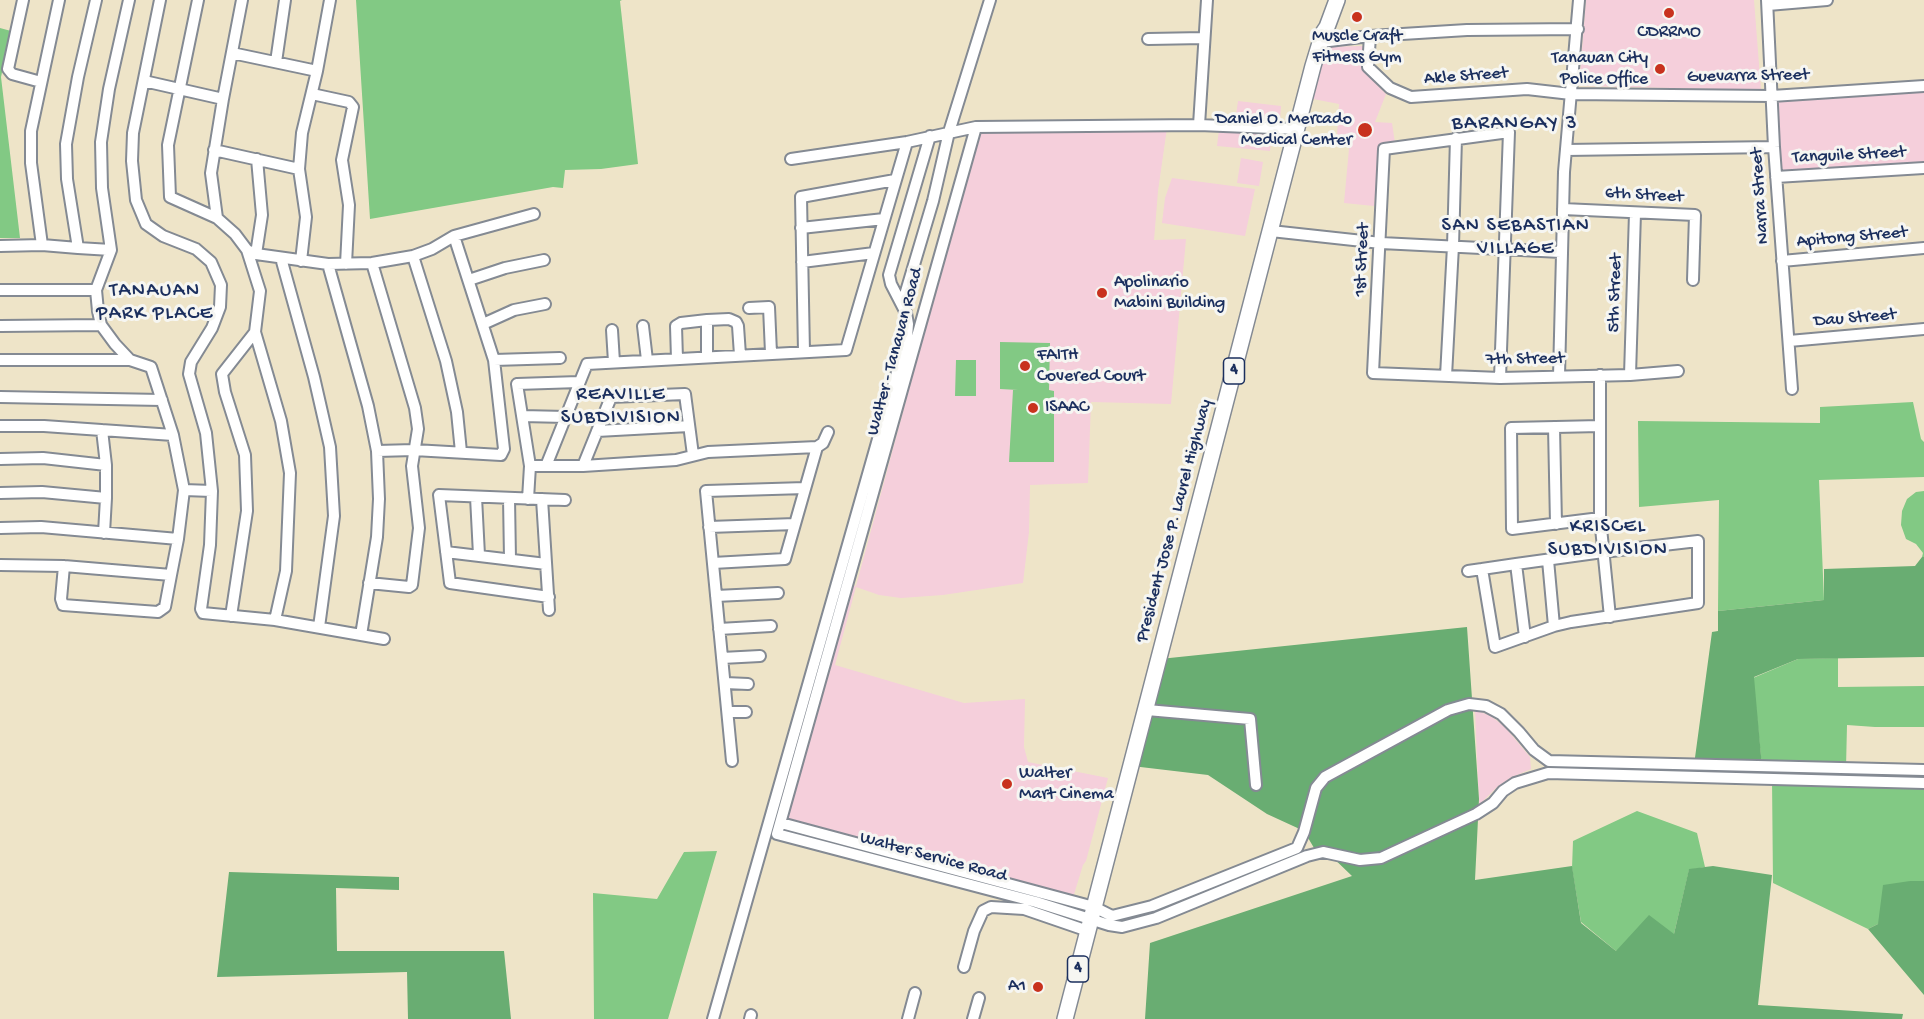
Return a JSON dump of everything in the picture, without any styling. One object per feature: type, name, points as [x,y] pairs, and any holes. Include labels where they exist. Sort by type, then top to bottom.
[{"type":"highway","name":"President Jose P. Laurel Highway","points":[[1322,38],[1321,26],[1326,0]]},
{"type":"highway","name":"President Jose P. Laurel Highway","points":[[1065,1019],[1297,129],[1322,38],[1337,0]]},
{"type":"street","points":[[23,0],[9,69],[12,74],[41,82]]},
{"type":"street","points":[[42,245],[31,163],[31,131],[59,0]]},
{"type":"street","points":[[78,248],[67,178],[66,144],[78,77],[96,0]]},
{"type":"street","points":[[129,0],[109,89],[101,142],[102,188],[111,250],[96,290],[101,325],[130,360]]},
{"type":"street","points":[[160,0],[133,133],[132,161],[136,200],[146,224],[163,236],[196,249],[211,262],[221,285],[220,308],[212,328],[191,362],[189,374],[206,433],[212,491],[210,545],[201,609],[203,613],[275,620],[384,639]]},
{"type":"street","points":[[198,0],[168,145],[171,197],[217,218],[251,252],[260,291],[255,332],[281,421],[290,473],[286,571],[275,620]]},
{"type":"street","points":[[217,218],[211,173],[242,0]]},
{"type":"street","points":[[276,62],[285,0]]},
{"type":"street","points":[[302,261],[306,217],[299,169],[302,133],[317,71],[330,0]]},
{"type":"street","points":[[902,305],[933,201],[950,132],[990,0]]},
{"type":"street","points":[[1199,125],[1207,0]]},
{"type":"street","points":[[1559,376],[1561,252],[1566,150],[1579,0]]},
{"type":"street","points":[[1767,2],[1827,0]]},
{"type":"street","name":"Narra Street","points":[[1767,2],[1774,147],[1792,389]]},
{"type":"street","points":[[1322,38],[1467,30],[1578,29]]},
{"type":"street","name":"Akle Street","points":[[1370,36],[1368,67],[1390,88],[1411,97],[1527,89],[1571,94]]},
{"type":"street","points":[[1148,39],[1204,38]]},
{"type":"street","points":[[232,53],[317,71]]},
{"type":"street","points":[[144,81],[223,99]]},
{"type":"street","name":"Guevarra Street","points":[[1571,94],[1772,96],[1924,86]]},
{"type":"street","points":[[312,94],[349,102],[353,107],[342,160],[349,206],[346,264]]},
{"type":"street","points":[[791,159],[907,142],[976,127],[1199,125],[1297,129]]},
{"type":"street","name":"Walter - Tanauan Road","points":[[781,822],[976,127]]},
{"type":"street","points":[[1446,376],[1456,138],[1509,132],[1500,378]]},
{"type":"street","points":[[713,1019],[907,337],[908,324],[889,275],[930,136]]},
{"type":"street","name":"1st Street","points":[[1373,373],[1384,148],[1456,138]]},
{"type":"street","points":[[546,466],[586,364],[846,350],[907,142]]},
{"type":"street","points":[[1566,150],[1774,147]]},
{"type":"street","points":[[214,150],[299,169]]},
{"type":"street","points":[[251,252],[262,215],[257,159]]},
{"type":"street","name":"Tanguile Street","points":[[1776,177],[1924,168]]},
{"type":"street","points":[[804,352],[801,197],[895,180]]},
{"type":"street","name":"6th Street","points":[[1563,209],[1695,215],[1693,280]]},
{"type":"street","name":"5th Street","points":[[1630,375],[1635,213]]},
{"type":"street","points":[[251,252],[328,264],[372,263],[413,255],[432,249],[454,236],[534,214]]},
{"type":"street","points":[[801,228],[884,219]]},
{"type":"street","points":[[1271,231],[1381,243],[1561,252]]},
{"type":"street","points":[[377,451],[414,450],[501,454],[504,449],[494,360],[454,236]]},
{"type":"street","points":[[0,246],[42,245],[111,250]]},
{"type":"street","name":"Apitong Street","points":[[1782,261],[1924,248]]},
{"type":"street","points":[[802,262],[874,253]]},
{"type":"street","points":[[413,255],[446,361],[458,412],[461,452]]},
{"type":"street","points":[[281,258],[314,377],[330,447],[334,516],[319,627]]},
{"type":"street","points":[[469,280],[505,268],[544,260]]},
{"type":"street","points":[[369,583],[409,587],[414,583],[419,528],[412,466],[418,429],[415,408],[372,263]]},
{"type":"street","points":[[328,264],[368,406],[377,451],[379,499],[377,537],[360,635]]},
{"type":"street","points":[[0,290],[96,290]]},
{"type":"street","points":[[483,324],[513,310],[545,304]]},
{"type":"street","points":[[749,308],[769,307],[771,353]]},
{"type":"street","points":[[677,359],[676,326],[681,323],[707,320],[736,321],[740,355]]},
{"type":"street","points":[[707,320],[707,357]]},
{"type":"street","points":[[0,326],[101,325]]},
{"type":"street","points":[[643,326],[647,360]]},
{"type":"street","name":"Dau Street","points":[[1789,341],[1924,329]]},
{"type":"street","points":[[612,330],[614,362]]},
{"type":"street","points":[[231,616],[247,512],[245,455],[225,392],[222,374],[255,332]]},
{"type":"street","points":[[494,360],[560,358]]},
{"type":"street","points":[[0,360],[130,360],[151,367],[173,435],[184,490],[178,539],[165,607],[158,612],[63,605],[61,599],[64,566]]},
{"type":"street","name":"7th Street","points":[[1373,373],[1500,378],[1630,375],[1678,371]]},
{"type":"street","points":[[1600,375],[1600,518],[1610,617]]},
{"type":"street","points":[[528,499],[530,466],[517,384],[579,382]]},
{"type":"street","points":[[583,466],[611,398],[685,394],[693,455]]},
{"type":"street","points":[[0,397],[162,400]]},
{"type":"street","points":[[522,416],[566,417]]},
{"type":"street","points":[[0,426],[44,426],[173,435]]},
{"type":"street","points":[[597,431],[689,426]]},
{"type":"street","points":[[1600,426],[1511,428],[1512,529],[1600,518]]},
{"type":"street","points":[[1554,428],[1556,524]]},
{"type":"street","points":[[102,430],[106,465],[104,532]]},
{"type":"street","points":[[530,466],[583,466],[676,460],[708,452],[817,447],[823,443],[828,432]]},
{"type":"street","points":[[713,563],[785,559],[817,447]]},
{"type":"street","points":[[0,459],[43,458],[106,465]]},
{"type":"street","points":[[732,761],[706,491],[805,488]]},
{"type":"street","points":[[184,490],[212,491]]},
{"type":"street","points":[[0,493],[42,492],[106,498]]},
{"type":"street","points":[[549,597],[450,583],[439,495],[564,500]]},
{"type":"street","points":[[476,497],[479,555]]},
{"type":"street","points":[[509,498],[510,559]]},
{"type":"street","points":[[542,500],[549,610]]},
{"type":"street","points":[[710,527],[795,524]]},
{"type":"street","points":[[0,528],[41,527],[178,539]]},
{"type":"street","points":[[1468,571],[1516,564],[1548,560],[1603,552],[1698,541],[1698,603],[1554,626],[1495,647],[1482,569]]},
{"type":"street","points":[[446,552],[546,564]]},
{"type":"street","points":[[1548,560],[1554,626]]},
{"type":"street","points":[[1516,564],[1525,638]]},
{"type":"street","points":[[0,566],[64,566],[171,575]]},
{"type":"street","points":[[716,596],[778,593]]},
{"type":"street","points":[[720,629],[771,626]]},
{"type":"street","points":[[722,658],[760,656]]},
{"type":"street","points":[[725,683],[748,684]]},
{"type":"street","points":[[1299,853],[1316,788],[1325,777],[1448,710],[1469,704],[1486,706],[1501,714],[1534,750],[1549,761],[1924,770]]},
{"type":"street","points":[[1147,710],[1250,719],[1256,785]]},
{"type":"street","points":[[728,712],[746,712]]},
{"type":"street","points":[[1548,773],[1549,761]]},
{"type":"street","points":[[1831,768],[1832,781]]},
{"type":"street","points":[[964,967],[974,931],[983,911],[991,907],[1024,909],[1091,919],[1122,927],[1156,918],[1299,853],[1323,852],[1359,860],[1381,858],[1476,814],[1493,803],[1503,791],[1515,783],[1548,773],[1924,783]]},
{"type":"street","name":"Walter Service Road","points":[[781,822],[1076,902],[1091,919],[777,834],[781,822]]},
{"type":"street","points":[[908,1019],[915,993]]},
{"type":"street","points":[[973,1019],[979,998]]},
{"type":"shaded area","points":[[1586,0],[1754,0],[1761,90],[1579,86]]},
{"type":"shaded area","name":"Daniel O. Mercado Medical Center","points":[[1363,46],[1367,71],[1372,80],[1386,94],[1375,122],[1392,123],[1395,143],[1381,146],[1374,206],[1344,203],[1350,138],[1337,136],[1339,104],[1308,98],[1323,47]]},
{"type":"shaded area","points":[[1924,86],[1924,168],[1776,177],[1772,96]]},
{"type":"shaded area","points":[[1238,101],[1281,106],[1280,120],[1236,115]]},
{"type":"shaded area","points":[[1167,128],[1154,240],[1186,239],[1171,404],[1091,402],[1088,483],[1030,485],[1029,532],[1023,583],[943,595],[901,598],[879,595],[856,587],[835,665],[964,703],[1025,699],[1024,747],[1028,762],[1108,778],[1086,861],[1068,914],[764,834],[840,583],[856,586],[979,130]]},
{"type":"shaded area","points":[[1253,129],[1272,131],[1270,151],[1217,146],[1219,130],[1252,134]]},
{"type":"shaded area","points":[[1241,158],[1263,162],[1259,186],[1237,183]]},
{"type":"shaded area","points":[[1172,178],[1255,189],[1245,236],[1162,223],[1165,198]]},
{"type":"shaded area","points":[[1475,710],[1491,716],[1505,727],[1530,757],[1531,769],[1510,778],[1497,787],[1479,805]]},
{"type":"green space","points":[[356,0],[622,0],[620,1],[638,164],[601,169],[565,170],[563,188],[553,187],[370,219]]},
{"type":"green space","points":[[0,28],[11,31],[1,77],[20,238],[0,238]]},
{"type":"green space","points":[[1000,342],[1050,343],[1049,390],[1054,391],[1054,462],[1009,462],[1013,390],[1018,390],[1000,389]]},
{"type":"green space","points":[[956,360],[976,360],[976,396],[955,396]]},
{"type":"green space","points":[[1913,402],[1921,439],[1924,442],[1924,477],[1819,480],[1824,600],[1718,611],[1719,500],[1639,507],[1638,421],[1820,423],[1820,407]]},
{"type":"green space","points":[[1924,491],[1924,557],[1922,557],[1923,553],[1916,544],[1906,539],[1901,525],[1902,511],[1907,499],[1916,492]]},
{"type":"green space","points":[[1924,557],[1924,657],[1798,659],[1754,677],[1762,767],[1694,765],[1712,632],[1718,631],[1718,611],[1824,600],[1824,569],[1915,566]]},
{"type":"green space","points":[[1467,627],[1479,799],[1475,880],[1572,866],[1581,923],[1616,951],[1649,915],[1674,934],[1689,869],[1713,866],[1772,875],[1758,1005],[1903,1014],[1902,1019],[1145,1019],[1150,943],[1352,876],[1327,852],[1317,853],[1304,831],[1267,814],[1208,775],[1132,766],[1160,659]]},
{"type":"green space","points":[[1838,658],[1838,687],[1924,686],[1924,727],[1847,725],[1846,768],[1762,767],[1753,678],[1798,659]]},
{"type":"green space","points":[[1772,779],[1924,783],[1924,881],[1910,881],[1878,924],[1868,929],[1773,883]]},
{"type":"green space","points":[[1637,811],[1697,833],[1705,867],[1689,870],[1674,934],[1616,951],[1581,922],[1572,868],[1573,841]]},
{"type":"green space","points":[[717,851],[668,1019],[594,1019],[593,893],[657,899],[684,852]]},
{"type":"green space","points":[[229,872],[399,877],[399,890],[336,888],[337,951],[504,951],[511,1019],[408,1019],[407,972],[217,977]]},
{"type":"green space","points":[[1924,881],[1924,995],[1868,929],[1878,924],[1883,885]]},
{"type":"place","name":"CDRRMO","points":[[1669,13]]},
{"type":"place","name":"Muscle Craft Fitness Gym","points":[[1357,17]]},
{"type":"place","name":"Tanauan City Police Office","points":[[1660,69]]},
{"type":"place","name":"Daniel O. Mercado Medical Center","points":[[1365,130]]},
{"type":"place","name":"Apolinario Mabini Building","points":[[1102,293]]},
{"type":"place","name":"FAITH Covered Court","points":[[1025,366]]},
{"type":"place","name":"ISAAC","points":[[1033,408]]},
{"type":"place","name":"Walter Mart Cinema","points":[[1007,784]]},
{"type":"place","name":"A1","points":[[1038,987]]},
{"type":"district","name":"BARANGAY 3","points":[[1515,125]]},
{"type":"district","name":"SAN SEBASTIAN VILLAGE","points":[[1516,238]]},
{"type":"district","name":"TANAUAN PARK PLACE","points":[[155,304]]},
{"type":"district","name":"REAVILLE SUBDIVISION","points":[[621,408]]},
{"type":"district","name":"KRISCEL SUBDIVISION","points":[[1608,540]]}]
